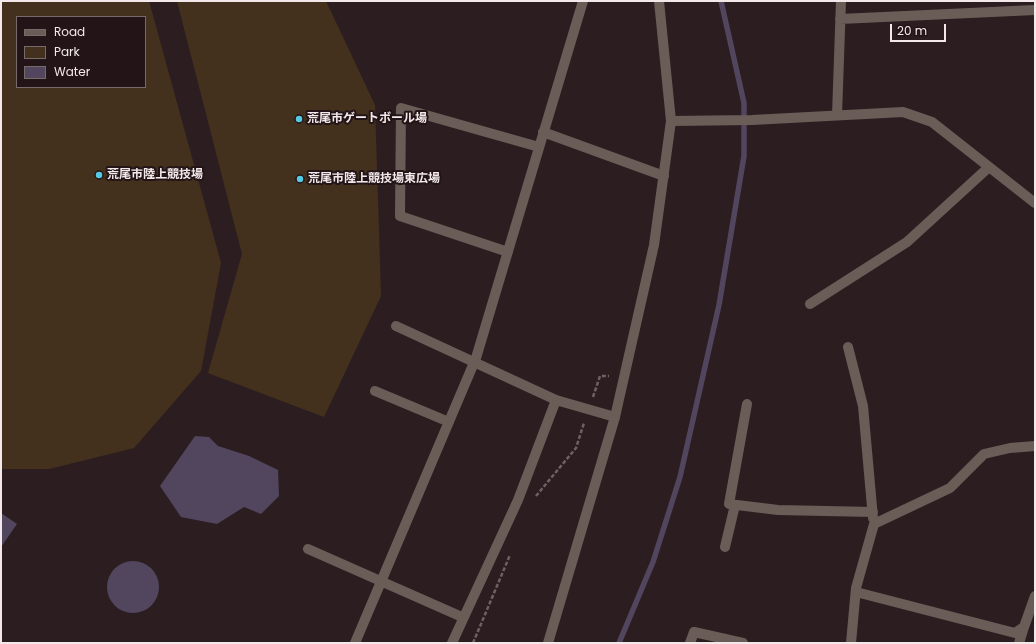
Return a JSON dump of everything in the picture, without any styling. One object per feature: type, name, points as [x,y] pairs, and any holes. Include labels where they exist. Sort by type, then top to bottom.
[{"type":"street","points":[[355,643],[474,362],[583,1]]},
{"type":"street","points":[[548,643],[615,417],[654,245],[672,121],[658,1]]},
{"type":"street","points":[[837,115],[841,1]]},
{"type":"street","points":[[840,19],[1035,10]]},
{"type":"street","points":[[508,252],[400,216],[401,108],[539,147]]},
{"type":"street","points":[[672,121],[752,120],[903,112],[932,122],[1035,203]]},
{"type":"street","points":[[543,132],[664,176]]},
{"type":"street","points":[[810,304],[907,242],[989,166]]},
{"type":"street","points":[[396,326],[556,400],[615,417]]},
{"type":"street","points":[[848,347],[863,406],[874,524],[856,592],[850,643]]},
{"type":"street","points":[[375,391],[449,422]]},
{"type":"street","points":[[452,643],[462,617],[518,500],[556,400]]},
{"type":"street","points":[[747,404],[729,504],[778,510],[873,512]]},
{"type":"street","points":[[874,524],[950,488],[984,454],[1010,448],[1035,446]]},
{"type":"street","points":[[725,547],[735,505]]},
{"type":"street","points":[[308,549],[462,617]]},
{"type":"street","points":[[856,592],[1015,633],[1024,627]]},
{"type":"street","points":[[1019,643],[1035,596]]},
{"type":"street","points":[[690,643],[694,632],[742,643]]},
{"type":"path","points":[[535,497],[576,448],[600,376],[613,376]]},
{"type":"path","points":[[474,643],[511,553]]},
{"type":"green space","name":"荒尾市陸上競技場","points":[[1,1],[149,1],[221,263],[201,371],[134,448],[49,469],[1,469]]},
{"type":"green space","name":"荒尾市陸上競技場東広場","points":[[177,1],[326,1],[375,105],[381,296],[324,417],[208,373],[242,254]]},
{"type":"water","points":[[195,436],[209,437],[218,446],[249,456],[278,470],[279,496],[261,514],[244,507],[217,524],[181,517],[160,486]]},
{"type":"water","points":[[1,513],[17,524],[1,547]]},
{"type":"water","points":[[133,561],[143,563],[151,569],[157,577],[159,587],[157,597],[151,605],[143,611],[133,613],[123,611],[115,605],[109,597],[107,587],[109,577],[115,569],[123,563]]},
{"type":"waterway","points":[[619,643],[653,562],[680,477],[719,305],[744,156],[744,103],[721,1]]},
{"type":"place","name":"荒尾市ゲートボール場","points":[[299,119]]},
{"type":"place","name":"荒尾市陸上競技場","points":[[99,175]]},
{"type":"place","name":"荒尾市陸上競技場東広場","points":[[300,179]]}]
